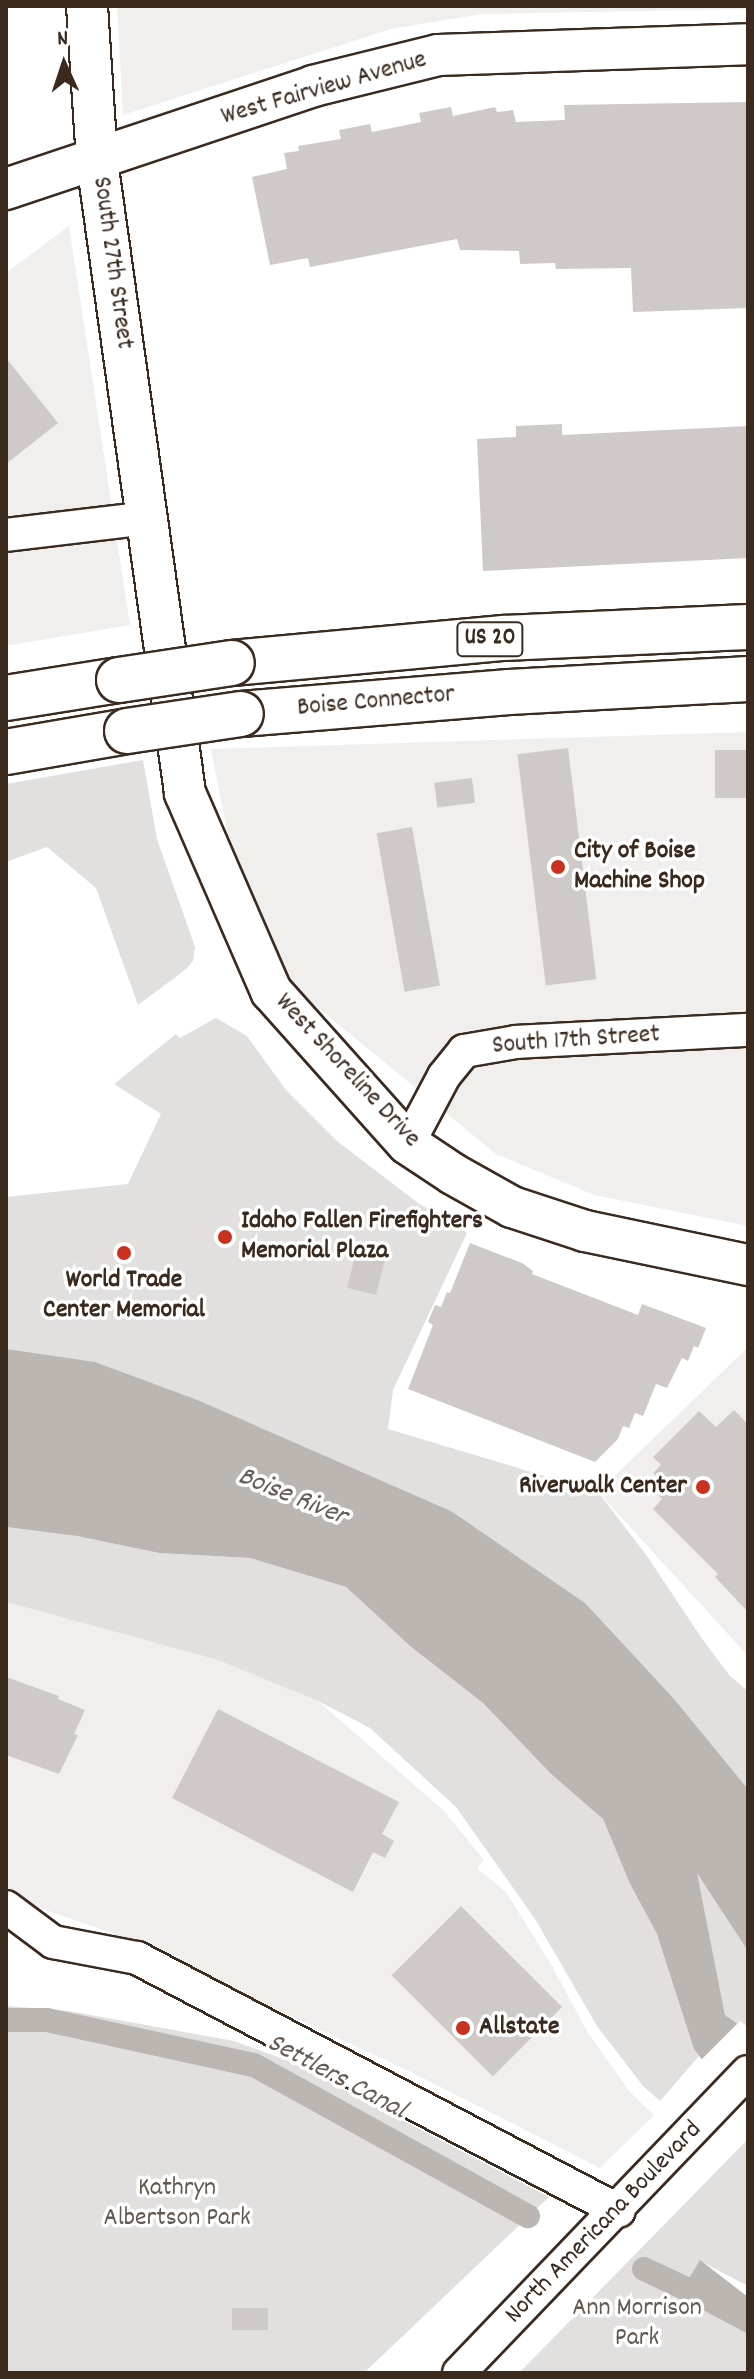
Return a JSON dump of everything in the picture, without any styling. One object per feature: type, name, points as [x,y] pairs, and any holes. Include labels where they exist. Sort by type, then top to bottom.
[{"type":"highway","name":"Boise Connector","points":[[6,698],[232,663],[488,639],[748,627]]},
{"type":"highway","name":"Boise Connector","points":[[6,752],[241,714],[509,692],[748,679]]},
{"type":"main road","name":"South 27th Street","points":[[87,6],[97,161],[148,518]]},
{"type":"main road","name":"West Fairview Avenue","points":[[6,189],[313,86],[438,55],[748,44]]},
{"type":"main road","name":"West Shoreline Drive","points":[[148,518],[185,793],[271,991],[408,1144],[512,1207],[585,1231],[748,1265]]},
{"type":"street","points":[[6,535],[148,518]]},
{"type":"street","name":"South 17th Street","points":[[408,1144],[444,1076],[464,1051],[498,1043],[748,1030]]},
{"type":"street","points":[[6,1907],[53,1942],[137,1958],[619,2211]]},
{"type":"street","name":"North Americana Boulevard","points":[[459,2373],[619,2211],[748,2072]]},
{"type":"shaded area","points":[[117,6],[748,6],[748,9],[482,14],[391,29],[123,115]]},
{"type":"shaded area","points":[[69,226],[130,625],[6,646],[6,273]]},
{"type":"shaded area","points":[[748,732],[748,1226],[594,1195],[496,1154],[294,988],[230,846],[211,749]]},
{"type":"shaded area","points":[[748,1347],[748,1656],[598,1492]]},
{"type":"shaded area","points":[[6,1602],[218,1660],[317,1700],[443,1810],[484,1860],[477,1868],[506,1892],[552,1966],[588,2033],[629,2091],[654,2115],[600,2168],[411,2072],[112,1933],[31,1905],[6,1888]]},
{"type":"green space","points":[[143,760],[157,839],[195,947],[193,961],[185,970],[138,1005],[96,888],[47,847],[6,862],[6,784]]},
{"type":"green space","points":[[216,1018],[247,1036],[286,1090],[337,1141],[418,1203],[467,1233],[393,1390],[388,1429],[598,1492],[647,1556],[730,1676],[748,1691],[748,1789],[675,1700],[451,1511],[200,1401],[6,1349],[6,1197],[128,1184],[161,1114],[114,1084],[176,1034],[180,1038]]},
{"type":"green space","points":[[6,1527],[77,1536],[159,1553],[250,1558],[346,1587],[410,1646],[483,1703],[551,1774],[603,1819],[630,1884],[657,1934],[699,2056],[660,2101],[643,2086],[597,2026],[535,1919],[456,1807],[370,1728],[316,1700],[218,1660],[6,1602]]},
{"type":"green space","points":[[696,1870],[748,1951],[748,2031],[725,2015]]},
{"type":"green space","name":"Kathryn Albertson Park","points":[[6,2006],[69,2011],[234,2041],[289,2061],[549,2197],[364,2373],[6,2373]]},
{"type":"green space","name":"Ann Morrison Park","points":[[748,2139],[748,2286],[700,2261],[678,2297],[748,2334],[748,2373],[519,2373]]},
{"type":"water","name":"Boise River","points":[[6,1349],[95,1362],[200,1401],[451,1511],[585,1603],[675,1700],[748,1789],[748,1951],[697,1873],[725,2015],[748,2031],[748,2121],[694,2049],[657,1934],[630,1884],[603,1819],[551,1774],[483,1703],[410,1646],[346,1587],[250,1558],[159,1553],[77,1536],[6,1527]]},
{"type":"water","points":[[700,2260],[748,2297],[748,2334],[678,2297]]},
{"type":"pier","points":[[740,2021],[748,2027],[748,2125],[699,2062]]},
{"type":"building","points":[[748,102],[748,308],[633,312],[631,268],[556,269],[555,263],[520,264],[519,251],[460,250],[457,239],[310,267],[308,258],[270,265],[252,177],[287,169],[284,153],[299,151],[298,146],[341,139],[339,130],[370,124],[372,132],[421,122],[419,113],[451,107],[453,116],[495,107],[497,112],[513,110],[516,122],[565,120],[564,105]]},
{"type":"building","points":[[6,358],[58,423],[6,464]]},
{"type":"building","points":[[562,424],[562,435],[748,426],[748,558],[483,571],[477,439],[516,437],[516,426]]},
{"type":"building","name":"City of Boise Machine Shop","points":[[568,748],[596,979],[546,985],[517,754]]},
{"type":"building","points":[[715,750],[748,750],[748,798],[715,798]]},
{"type":"building","points":[[472,778],[475,803],[437,807],[434,783]]},
{"type":"building","points":[[412,827],[440,986],[405,992],[377,833]]},
{"type":"building","points":[[470,1243],[522,1263],[533,1271],[532,1274],[638,1315],[642,1304],[706,1328],[698,1348],[694,1346],[688,1361],[682,1358],[667,1388],[656,1384],[643,1416],[635,1413],[629,1428],[623,1426],[618,1439],[595,1462],[408,1389],[433,1325],[428,1322],[435,1305],[441,1307],[447,1292],[450,1293]]},
{"type":"building","points":[[358,1244],[387,1251],[376,1295],[347,1288]]},
{"type":"building","name":"Riverwalk Center","points":[[734,1410],[748,1424],[748,1612],[715,1577],[718,1574],[653,1509],[662,1499],[654,1491],[663,1482],[653,1473],[661,1465],[653,1457],[699,1411],[716,1427]]},
{"type":"building","points":[[6,1677],[59,1696],[58,1699],[85,1710],[74,1734],[78,1735],[59,1774],[6,1755]]},
{"type":"building","points":[[218,1709],[399,1802],[382,1834],[394,1841],[385,1858],[373,1852],[353,1892],[172,1798]]},
{"type":"building","points":[[461,1906],[562,2007],[493,2076],[392,1975]]},
{"type":"building","points":[[232,2308],[268,2308],[268,2330],[232,2330]]},
{"type":"waterway","name":"Settlers Canal","points":[[6,2020],[47,2020],[254,2065],[528,2216]]},
{"type":"waterway","name":"Settlers Canal","points":[[644,2269],[748,2318]]},
{"type":"place","name":"City of Boise Machine Shop","points":[[558,867]]},
{"type":"place","name":"Idaho Fallen Firefighters Memorial Plaza","points":[[225,1237]]},
{"type":"place","name":"World Trade Center Memorial","points":[[124,1253]]},
{"type":"place","name":"Riverwalk Center","points":[[703,1487]]},
{"type":"place","name":"Allstate","points":[[463,2028]]}]
